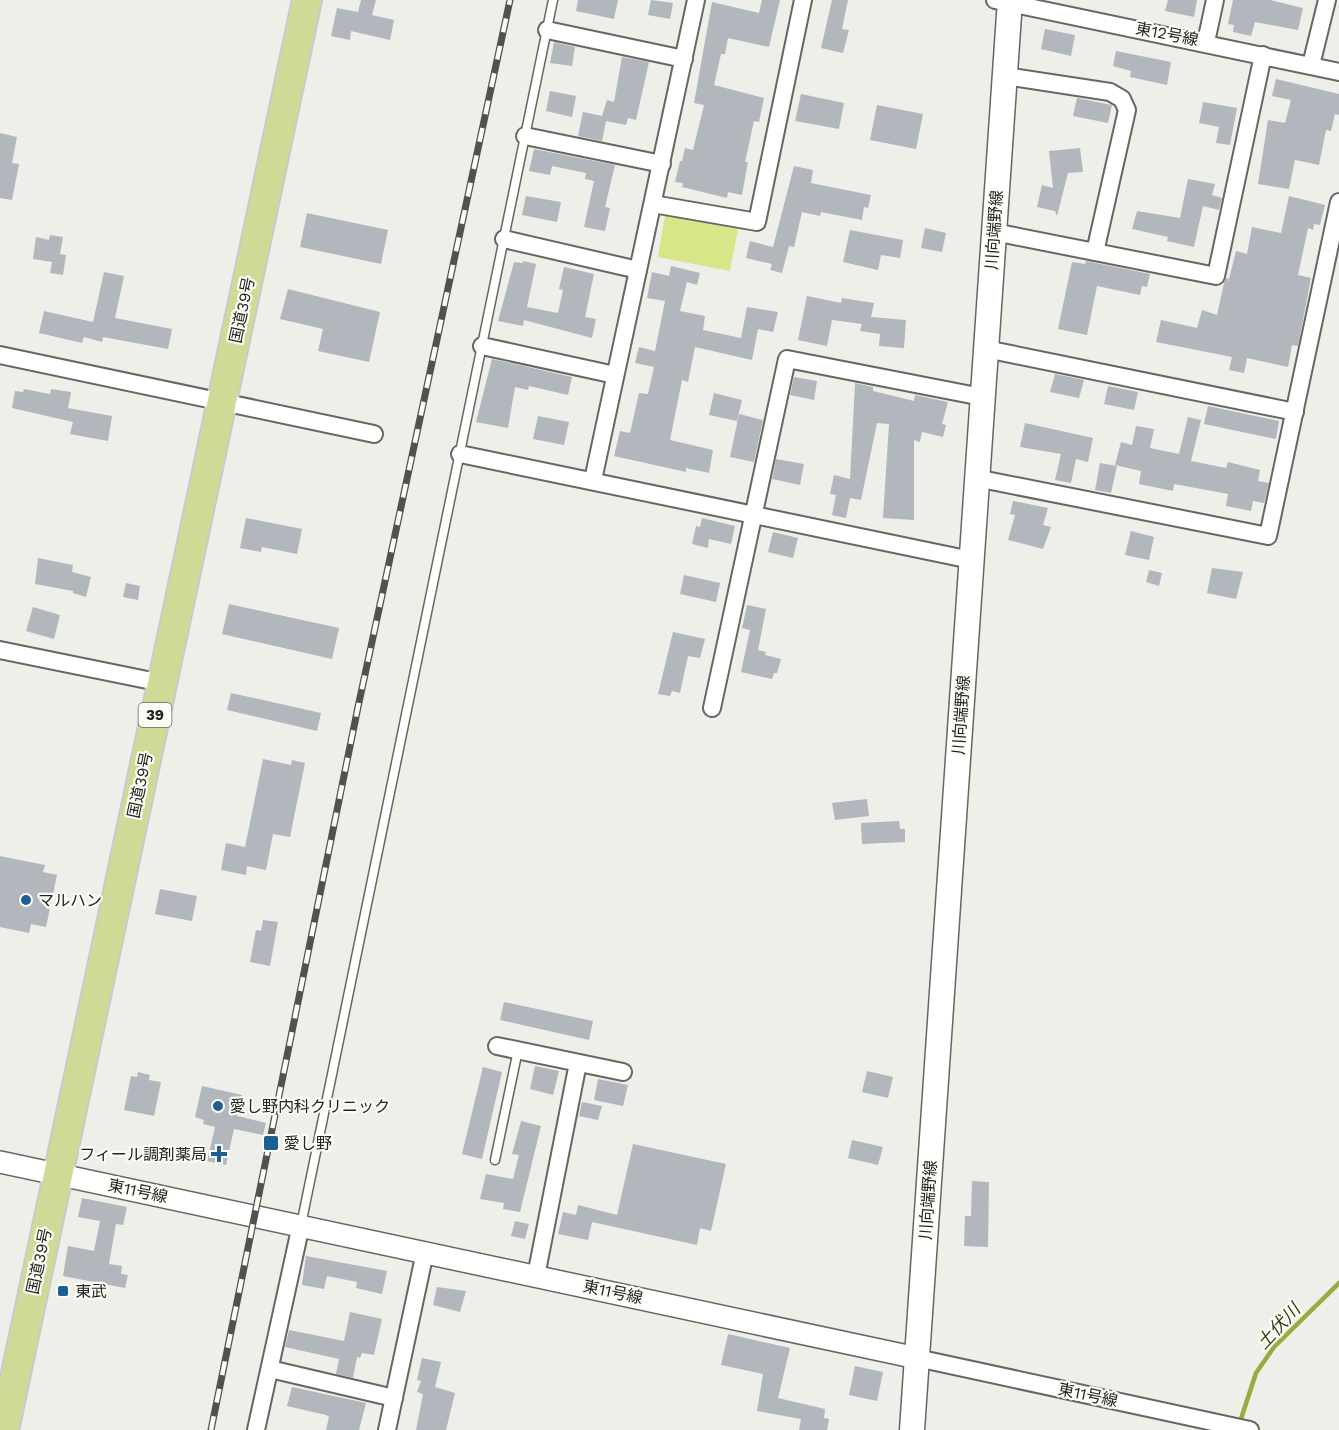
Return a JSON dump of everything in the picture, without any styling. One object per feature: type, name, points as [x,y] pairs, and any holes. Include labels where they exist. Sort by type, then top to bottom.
[{"type":"highway","name":"国道39号","points":[[4,1430],[307,0]]},
{"type":"main road","name":"川向端野線","points":[[912,1430],[1005,76],[1005,1]]},
{"type":"street","points":[[593,480],[696,0]]},
{"type":"street","points":[[652,204],[757,222],[802,0]]},
{"type":"street","points":[[1206,42],[1215,0]]},
{"type":"street","points":[[1311,65],[1327,0]]},
{"type":"street","name":"東12号線","points":[[1005,1],[1339,72]]},
{"type":"street","points":[[547,30],[684,59]]},
{"type":"street","points":[[993,232],[1216,276],[1263,55]]},
{"type":"street","points":[[1005,76],[1110,92],[1122,99],[1127,110],[1095,252]]},
{"type":"street","points":[[525,136],[662,164]]},
{"type":"street","points":[[976,478],[1268,536],[1339,202]]},
{"type":"street","points":[[504,239],[638,270]]},
{"type":"street","points":[[482,346],[615,375]]},
{"type":"street","points":[[986,349],[1295,412]]},
{"type":"street","points":[[0,355],[375,434]]},
{"type":"street","points":[[712,708],[786,360],[982,397]]},
{"type":"street","points":[[459,454],[971,560]]},
{"type":"street","points":[[0,650],[162,682]]},
{"type":"street","points":[[497,1046],[622,1072]]},
{"type":"street","points":[[536,1276],[578,1063]]},
{"type":"street","name":"東11号線","points":[[0,1162],[1247,1429]]},
{"type":"street","points":[[256,1430],[301,1225]]},
{"type":"street","points":[[387,1430],[425,1252]]},
{"type":"street","points":[[270,1369],[394,1398]]},
{"type":"lane","points":[[301,1225],[553,0]]},
{"type":"lane","points":[[495,1160],[518,1050]]},
{"type":"green space","points":[[665,215],[738,229],[730,271],[658,257]]},
{"type":"building","points":[[361,0],[376,0],[372,15],[394,20],[390,40],[351,31],[350,40],[331,36],[337,8],[358,12]]},
{"type":"building","points":[[578,0],[618,0],[614,19],[576,11]]},
{"type":"building","points":[[651,0],[673,3],[670,19],[648,15]]},
{"type":"building","points":[[762,0],[780,0],[769,47],[728,38],[725,54],[721,54],[714,85],[764,98],[759,122],[754,121],[745,162],[748,162],[742,195],[728,192],[727,198],[682,187],[683,183],[675,182],[680,161],[682,161],[685,148],[693,150],[704,105],[694,103],[712,2],[759,13]]},
{"type":"building","points":[[832,0],[848,0],[842,29],[849,30],[843,53],[821,48]]},
{"type":"building","points":[[1168,0],[1197,0],[1194,17],[1165,11]]},
{"type":"building","points":[[1233,0],[1270,0],[1303,8],[1298,30],[1255,22],[1251,36],[1233,32],[1234,25],[1228,24]]},
{"type":"building","points":[[1045,29],[1075,35],[1071,56],[1041,49]]},
{"type":"building","points":[[554,42],[575,47],[572,66],[550,63]]},
{"type":"building","points":[[1116,51],[1171,62],[1167,85],[1130,77],[1131,71],[1113,66]]},
{"type":"building","points":[[622,57],[649,62],[636,120],[628,118],[626,125],[606,121],[602,141],[578,136],[583,112],[602,116],[607,100],[614,102]]},
{"type":"building","points":[[1276,79],[1339,94],[1339,115],[1335,114],[1331,131],[1326,130],[1319,165],[1295,160],[1289,189],[1258,184],[1268,120],[1285,123],[1291,100],[1272,96]]},
{"type":"building","points":[[550,91],[576,96],[572,117],[546,111]]},
{"type":"building","points":[[801,94],[844,103],[839,129],[795,121]]},
{"type":"building","points":[[1077,98],[1112,105],[1108,123],[1073,116]]},
{"type":"building","points":[[1203,102],[1237,108],[1230,145],[1216,143],[1219,127],[1199,123]]},
{"type":"building","points":[[877,105],[923,114],[916,149],[870,140]]},
{"type":"building","points":[[0,133],[17,137],[12,163],[19,164],[12,200],[0,198]]},
{"type":"building","points":[[1080,148],[1083,172],[1068,173],[1057,216],[1055,211],[1037,207],[1042,185],[1053,188],[1049,151]]},
{"type":"building","points":[[534,149],[615,165],[605,207],[610,208],[605,231],[584,227],[594,181],[585,179],[586,173],[552,166],[550,175],[529,171]]},
{"type":"building","points":[[794,166],[813,170],[811,183],[871,195],[868,208],[864,207],[862,220],[821,212],[820,216],[802,212],[794,247],[789,246],[782,273],[770,270],[772,264],[746,258],[750,241],[773,247]]},
{"type":"building","points":[[1188,179],[1215,184],[1212,195],[1222,198],[1219,210],[1203,206],[1194,247],[1167,241],[1168,237],[1132,229],[1137,211],[1180,218]]},
{"type":"building","points":[[526,196],[561,202],[557,222],[522,215]]},
{"type":"building","points":[[1289,196],[1325,205],[1320,225],[1314,224],[1313,230],[1308,228],[1298,275],[1311,278],[1298,346],[1292,345],[1288,367],[1247,358],[1244,373],[1229,370],[1232,357],[1156,342],[1161,320],[1197,328],[1202,310],[1217,315],[1224,283],[1226,278],[1229,279],[1236,251],[1247,254],[1252,227],[1281,233]]},
{"type":"building","points":[[307,213],[388,230],[381,264],[300,247]]},
{"type":"building","points":[[925,228],[946,233],[942,252],[921,248]]},
{"type":"building","points":[[850,230],[903,240],[900,258],[881,255],[878,270],[843,262]]},
{"type":"building","points":[[50,235],[63,237],[60,254],[66,255],[63,275],[50,273],[52,262],[33,259],[36,237],[49,240]]},
{"type":"building","points":[[523,261],[536,264],[527,307],[558,313],[563,290],[559,289],[564,267],[594,274],[585,317],[596,319],[592,338],[524,320],[523,326],[498,321],[514,262],[523,263]]},
{"type":"building","points":[[1086,261],[1150,274],[1147,287],[1142,286],[1140,295],[1097,286],[1087,335],[1058,329],[1072,262],[1085,264]]},
{"type":"building","points":[[671,266],[700,273],[697,285],[687,282],[680,311],[705,316],[703,330],[741,338],[747,307],[778,312],[773,332],[758,329],[752,360],[695,347],[688,382],[682,380],[670,440],[713,450],[709,473],[686,468],[686,472],[614,456],[620,431],[630,433],[639,393],[648,394],[654,367],[635,363],[639,347],[655,351],[665,301],[647,298],[652,272],[669,276]]},
{"type":"building","points":[[104,272],[124,276],[115,318],[172,329],[168,349],[103,337],[102,342],[84,337],[82,343],[39,333],[44,311],[93,322]]},
{"type":"building","points":[[288,289],[380,312],[369,362],[318,351],[323,329],[280,319]]},
{"type":"building","points":[[807,296],[841,303],[842,298],[874,303],[871,317],[906,320],[904,348],[879,346],[880,334],[860,331],[862,324],[832,320],[827,346],[798,340]]},
{"type":"building","points":[[492,359],[572,377],[568,395],[529,386],[528,390],[515,387],[508,428],[476,422]]},
{"type":"building","points":[[1055,374],[1084,380],[1079,398],[1050,392]]},
{"type":"building","points":[[794,377],[817,381],[814,400],[790,395]]},
{"type":"building","points":[[855,383],[873,387],[873,391],[914,401],[915,395],[948,402],[942,424],[946,425],[943,437],[922,432],[920,442],[914,440],[914,520],[883,518],[889,424],[877,423],[861,500],[850,498],[846,518],[832,515],[836,495],[830,494],[834,475],[850,479]]},
{"type":"building","points":[[1108,386],[1138,392],[1134,410],[1104,404]]},
{"type":"building","points":[[24,389],[50,394],[51,389],[71,392],[68,408],[112,416],[108,441],[70,434],[73,422],[12,408],[15,391],[23,392]]},
{"type":"building","points":[[714,393],[742,400],[737,421],[709,415]]},
{"type":"building","points":[[1208,406],[1279,421],[1276,439],[1204,424]]},
{"type":"building","points":[[739,414],[763,420],[754,462],[730,457]]},
{"type":"building","points":[[538,416],[569,422],[564,445],[533,439]]},
{"type":"building","points":[[1188,417],[1201,420],[1191,461],[1226,468],[1228,462],[1260,470],[1258,481],[1269,483],[1264,503],[1253,501],[1251,511],[1226,506],[1228,494],[1174,484],[1173,491],[1139,484],[1141,471],[1115,465],[1121,442],[1132,445],[1136,426],[1154,429],[1150,448],[1179,454]]},
{"type":"building","points":[[1025,423],[1093,438],[1088,462],[1076,459],[1071,483],[1055,480],[1061,454],[1020,447]]},
{"type":"building","points":[[776,459],[804,464],[800,485],[772,479]]},
{"type":"building","points":[[1100,463],[1117,466],[1111,493],[1095,490]]},
{"type":"building","points":[[1013,501],[1048,508],[1043,525],[1051,527],[1043,549],[1008,540],[1015,515],[1010,514]]},
{"type":"building","points":[[246,518],[302,529],[297,554],[262,547],[261,552],[240,548]]},
{"type":"building","points":[[702,518],[735,526],[731,544],[709,539],[708,548],[692,544],[696,526],[700,527]]},
{"type":"building","points":[[1131,531],[1154,537],[1149,560],[1125,555]]},
{"type":"building","points":[[773,532],[798,538],[793,558],[768,552]]},
{"type":"building","points":[[38,558],[73,565],[72,572],[91,577],[86,597],[73,593],[73,591],[35,584]]},
{"type":"building","points":[[1212,568],[1243,572],[1236,599],[1207,593]]},
{"type":"building","points":[[1149,570],[1162,573],[1159,586],[1146,582]]},
{"type":"building","points":[[684,575],[720,583],[716,602],[680,594]]},
{"type":"building","points":[[126,583],[140,586],[138,600],[123,597]]},
{"type":"building","points":[[229,604],[339,628],[332,659],[222,634]]},
{"type":"building","points":[[747,605],[766,609],[758,650],[766,652],[765,655],[781,659],[777,673],[774,673],[772,679],[741,672],[750,630],[742,628]]},
{"type":"building","points":[[33,607],[60,615],[54,639],[26,631]]},
{"type":"building","points":[[673,632],[705,639],[700,658],[688,656],[680,693],[672,691],[670,696],[658,694]]},
{"type":"building","points":[[231,693],[321,713],[317,731],[227,710]]},
{"type":"building","points":[[263,759],[291,765],[292,760],[305,763],[290,837],[273,834],[266,870],[247,866],[246,875],[221,870],[226,843],[245,847]]},
{"type":"building","points":[[867,799],[869,816],[835,820],[832,803]]},
{"type":"building","points":[[899,821],[900,829],[905,829],[905,842],[862,844],[861,823]]},
{"type":"building","name":"マルハン","points":[[0,856],[45,865],[43,872],[57,875],[46,927],[31,924],[29,933],[0,927]]},
{"type":"building","points":[[160,889],[197,896],[192,921],[155,914]]},
{"type":"building","points":[[263,920],[278,922],[270,966],[250,962],[256,930],[261,931]]},
{"type":"building","points":[[504,1002],[593,1021],[589,1040],[500,1020]]},
{"type":"building","points":[[535,1066],[559,1071],[553,1095],[530,1089]]},
{"type":"building","points":[[483,1067],[502,1072],[482,1159],[462,1154]]},
{"type":"building","points":[[867,1071],[893,1077],[888,1098],[862,1092]]},
{"type":"building","points":[[138,1072],[150,1075],[149,1080],[161,1082],[154,1116],[124,1110],[131,1076],[137,1077]]},
{"type":"building","points":[[598,1079],[628,1085],[623,1106],[594,1100]]},
{"type":"building","points":[[202,1086],[242,1095],[237,1116],[266,1123],[263,1135],[234,1129],[226,1165],[207,1161],[215,1127],[203,1124],[204,1120],[195,1117]]},
{"type":"building","points":[[582,1102],[602,1106],[598,1120],[579,1116]]},
{"type":"building","points":[[521,1121],[541,1126],[520,1212],[503,1209],[504,1203],[480,1199],[486,1174],[513,1179],[519,1155],[512,1154]]},
{"type":"building","points":[[852,1140],[883,1147],[878,1165],[848,1158]]},
{"type":"building","points":[[633,1144],[726,1164],[711,1231],[700,1228],[697,1245],[592,1222],[588,1240],[558,1234],[563,1212],[576,1215],[578,1205],[617,1215]]},
{"type":"building","points":[[972,1181],[989,1182],[988,1247],[964,1246],[965,1216],[971,1216]]},
{"type":"building","points":[[82,1198],[127,1207],[123,1225],[116,1224],[109,1264],[122,1266],[121,1274],[128,1275],[125,1288],[63,1276],[68,1246],[94,1251],[100,1221],[78,1217]]},
{"type":"building","points":[[515,1221],[529,1224],[525,1239],[511,1236]]},
{"type":"building","points":[[306,1256],[387,1271],[382,1294],[356,1288],[357,1282],[327,1276],[324,1289],[302,1285]]},
{"type":"building","points":[[437,1287],[466,1291],[460,1312],[433,1305]]},
{"type":"building","points":[[350,1312],[382,1319],[374,1355],[362,1353],[360,1358],[357,1357],[353,1378],[336,1374],[339,1359],[285,1347],[289,1330],[344,1341]]},
{"type":"building","points":[[728,1334],[790,1348],[778,1398],[825,1409],[824,1418],[829,1419],[827,1430],[799,1430],[801,1419],[757,1411],[763,1374],[721,1365]]},
{"type":"building","points":[[422,1358],[441,1362],[435,1387],[455,1393],[446,1430],[416,1430],[423,1394],[417,1392],[421,1381],[417,1380]]},
{"type":"building","points":[[855,1366],[883,1372],[877,1401],[849,1395]]},
{"type":"building","points":[[292,1387],[366,1403],[359,1430],[326,1430],[329,1417],[326,1415],[287,1406]]},
{"type":"waterway","name":"土伏川","points":[[1239,1425],[1256,1373],[1274,1347],[1339,1283]]},
{"type":"railway","points":[[211,1430],[358,707],[510,0]]},
{"type":"place","name":"マルハン","points":[[26,900]]},
{"type":"place","name":"愛し野内科クリニック","points":[[218,1106]]},
{"type":"place","name":"愛し野","points":[[271,1143]]},
{"type":"place","name":"フィール調剤薬局","points":[[219,1154]]},
{"type":"place","name":"東武","points":[[63,1291]]}]
